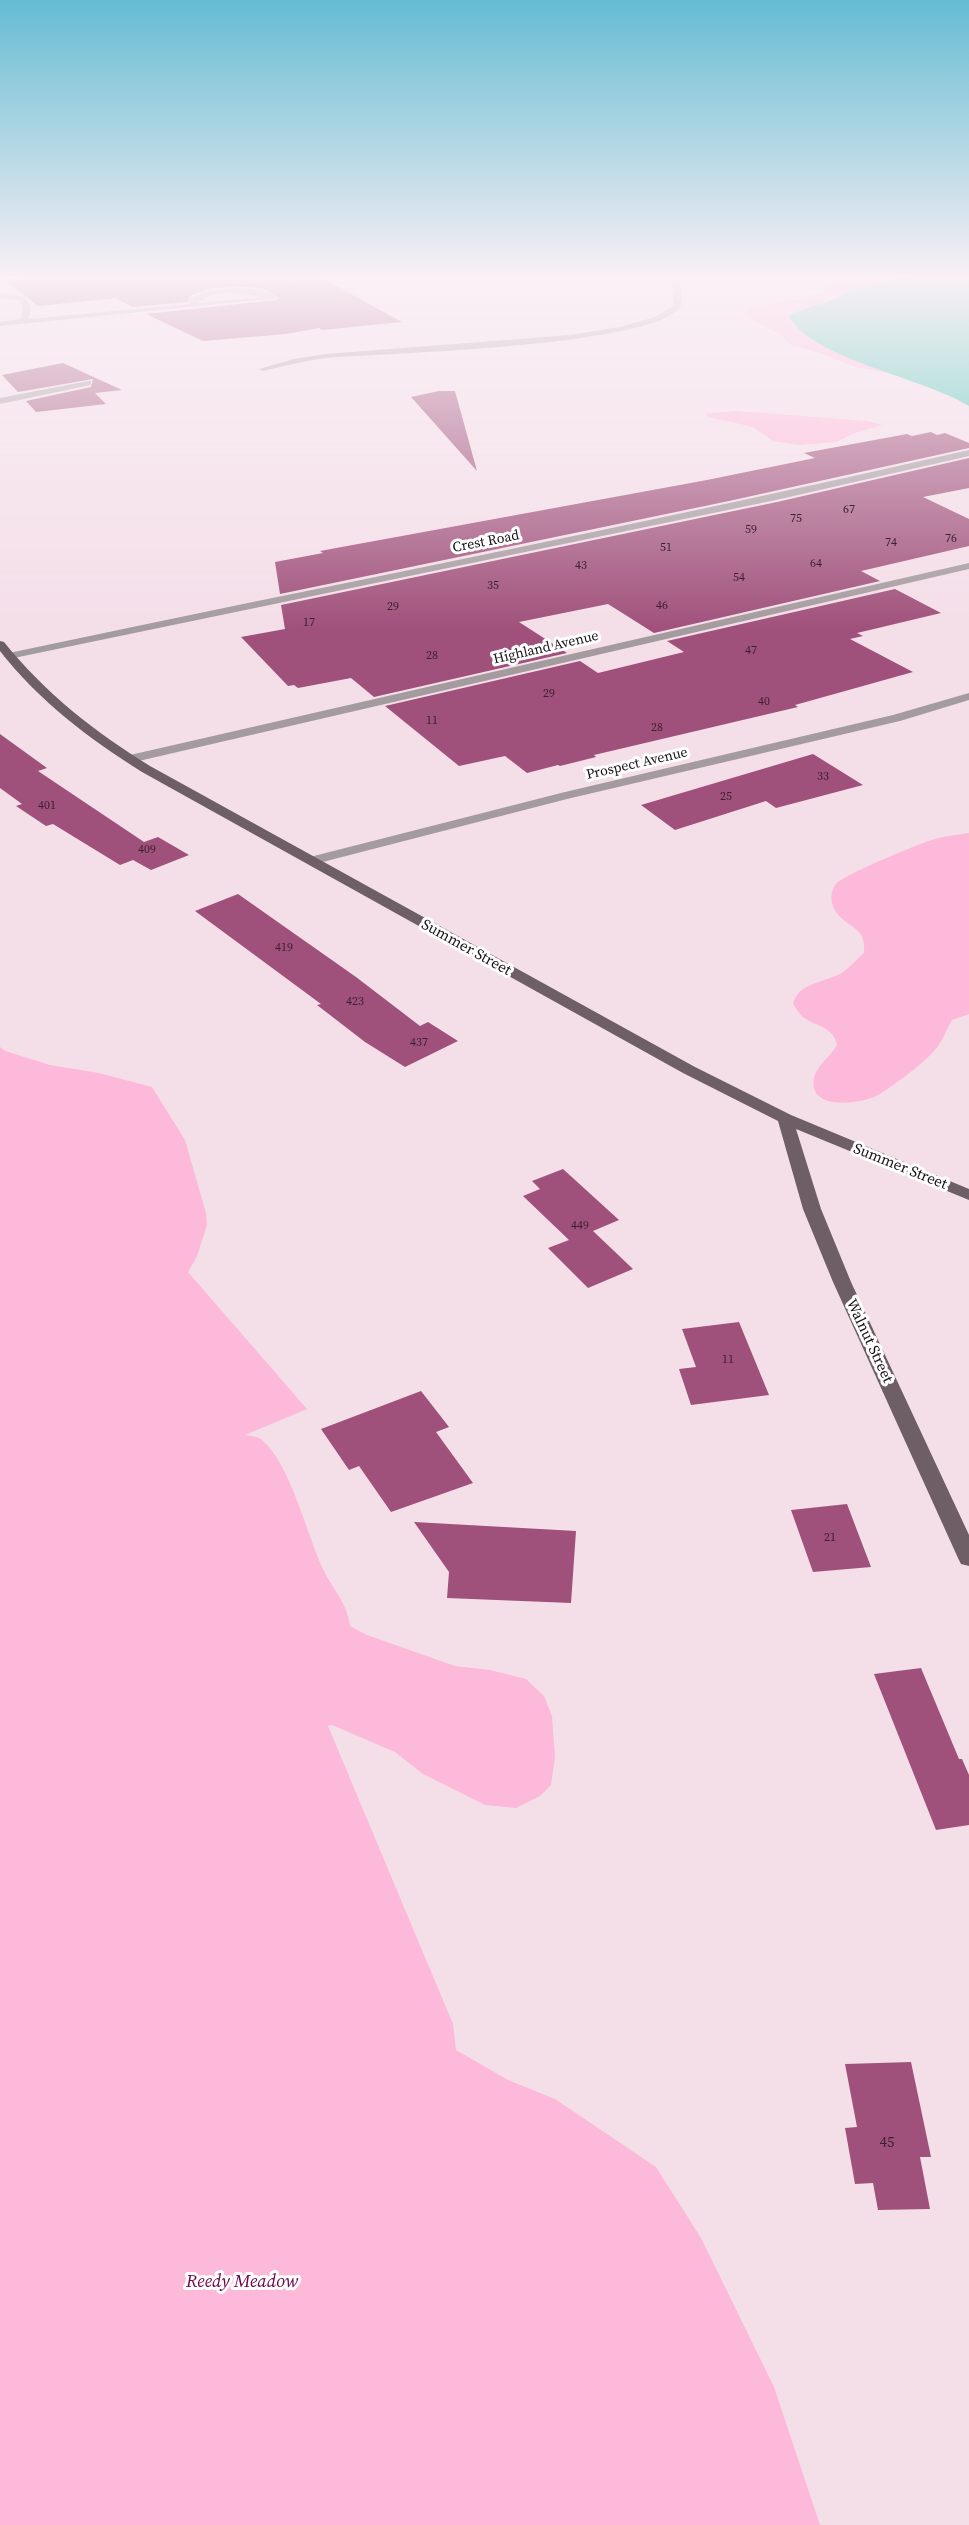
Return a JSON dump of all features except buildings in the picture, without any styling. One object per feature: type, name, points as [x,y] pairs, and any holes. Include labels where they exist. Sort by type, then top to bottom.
[{"type":"main road","name":"Summer Street","points":[[4,650],[50,700],[102,741],[130,759],[649,1048],[785,1118],[969,1195]]},
{"type":"main road","name":"Walnut Street","points":[[785,1118],[812,1209],[842,1282],[969,1558]]},
{"type":"street","points":[[0,401],[40,393]]},
{"type":"street","name":"Crest Road","points":[[4,650],[776,497],[969,453]]},
{"type":"street","name":"Highland Avenue","points":[[130,759],[969,566]]},
{"type":"street","name":"Prospect Avenue","points":[[311,861],[565,796],[896,718],[969,696]]},
{"type":"green space","points":[[737,411],[868,421],[882,425],[855,433],[836,442],[800,445],[773,441],[753,427],[708,417],[705,414]]},
{"type":"green space","points":[[969,833],[969,1014],[952,1020],[934,1051],[880,1094],[872,1098],[850,1102],[828,1101],[819,1096],[814,1089],[814,1078],[837,1045],[835,1039],[828,1031],[803,1017],[793,1004],[801,991],[843,972],[864,953],[864,944],[859,932],[833,907],[831,897],[834,887],[852,874],[912,847],[937,839]]},
{"type":"green space","name":"Reedy Meadow","points":[[0,1047],[5,1051],[50,1065],[99,1073],[152,1087],[185,1140],[206,1213],[207,1225],[197,1256],[188,1272],[307,1409],[245,1435],[262,1440],[281,1465],[323,1569],[346,1610],[350,1626],[367,1635],[455,1666],[490,1670],[526,1679],[544,1696],[552,1716],[555,1757],[551,1785],[540,1796],[516,1808],[485,1805],[423,1774],[395,1752],[332,1725],[328,1726],[453,2024],[456,2050],[508,2080],[555,2099],[656,2167],[701,2238],[774,2387],[820,2525],[0,2525]]},
{"type":"shaded area","points":[[941,393],[969,393],[969,406]]}]
